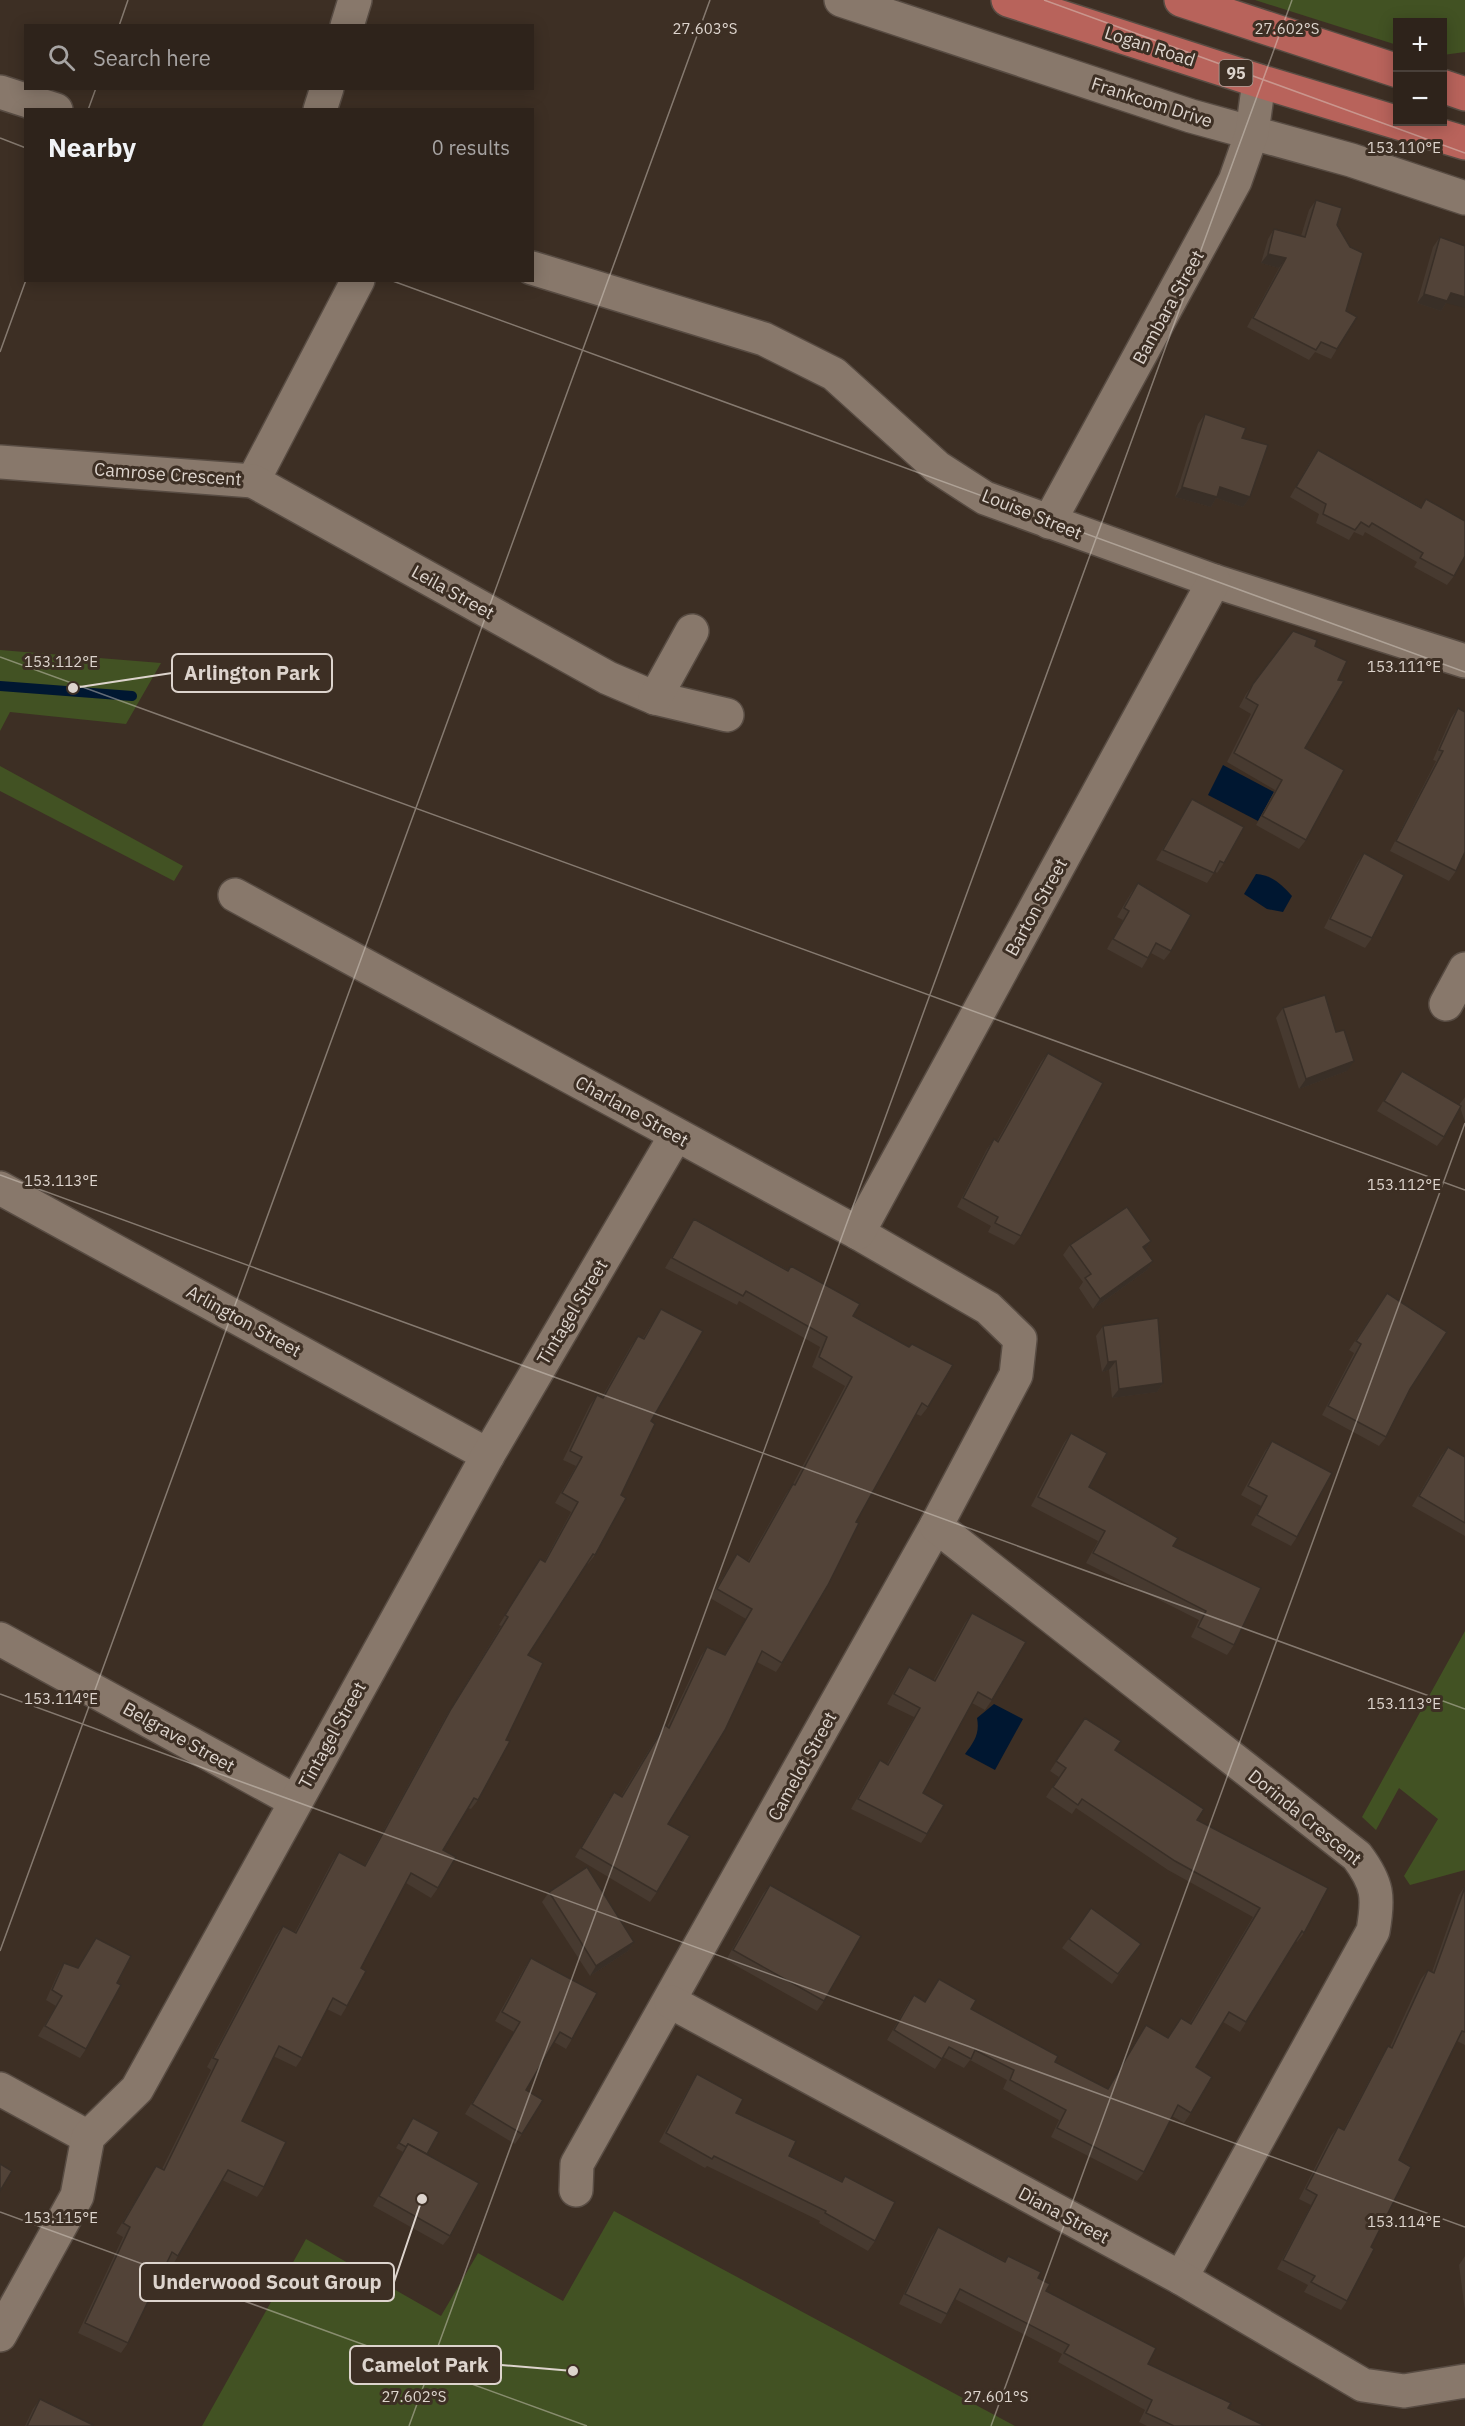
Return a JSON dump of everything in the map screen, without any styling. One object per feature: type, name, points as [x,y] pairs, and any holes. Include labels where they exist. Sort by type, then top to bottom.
[{"type":"main road","name":"Logan Road","points":[[1008,0],[1260,81],[1465,143]]},
{"type":"main road","points":[[1181,0],[1393,69]]},
{"type":"main road","points":[[1447,87],[1465,94]]},
{"type":"street","points":[[348,24],[355,0]]},
{"type":"street","name":"Frankcom Drive","points":[[842,0],[1191,116],[1351,160],[1465,198]]},
{"type":"street","name":"Bambara Street","points":[[1049,522],[1224,204],[1252,133],[1260,81]]},
{"type":"street","points":[[321,108],[326,90]]},
{"type":"street","points":[[0,92],[50,108]]},
{"type":"street","name":"Louise Street","points":[[534,268],[774,344],[834,374],[937,467],[986,498],[1214,581],[1465,661]]},
{"type":"street","name":"Camrose Crescent","points":[[0,462],[253,481],[357,282]]},
{"type":"street","name":"Leila Street","points":[[253,481],[608,678],[655,698],[727,715]]},
{"type":"street","name":"Barton Street","points":[[858,1233],[1214,581]]},
{"type":"street","points":[[655,698],[692,630]]},
{"type":"street","name":"Charlane Street","points":[[235,895],[858,1233],[988,1308],[1020,1339]]},
{"type":"street","points":[[1446,1004],[1465,969]]},
{"type":"street","name":"Tintagel Street","points":[[88,2137],[137,2089],[488,1455],[676,1135]]},
{"type":"street","name":"Arlington Street","points":[[0,1188],[488,1455]]},
{"type":"street","name":"Camelot Street","points":[[576,2190],[578,2164],[671,2002],[936,1526],[1016,1375],[1020,1339]]},
{"type":"street","name":"Dorinda Crescent","points":[[936,1526],[1357,1856],[1371,1875],[1378,1902],[1373,1931],[1181,2278]]},
{"type":"street","name":"Belgrave Street","points":[[0,1639],[295,1801]]},
{"type":"street","name":"Diana Street","points":[[671,2002],[1181,2278],[1363,2385],[1404,2391],[1465,2381]]},
{"type":"street","points":[[0,2089],[88,2137],[77,2196],[0,2335]]},
{"type":"green space","points":[[1255,0],[1465,0],[1465,52],[1447,54],[1447,18],[1393,18],[1393,44]]},
{"type":"green space","points":[[0,650],[161,663],[126,724],[10,712],[0,731]]},
{"type":"green space","points":[[0,766],[183,866],[174,881],[0,791]]},
{"type":"green space","points":[[1465,1631],[1465,1870],[1410,1885],[1404,1876],[1438,1819],[1399,1788],[1376,1830],[1362,1817]]},
{"type":"green space","points":[[614,2211],[1015,2426],[202,2426],[306,2239],[441,2316],[478,2253],[563,2301]]},
{"type":"water","points":[[1223,765],[1274,792],[1258,821],[1208,795]]},
{"type":"water","points":[[1256,874],[1272,878],[1292,896],[1283,912],[1267,909],[1244,894]]},
{"type":"water","points":[[994,1704],[1023,1719],[995,1770],[965,1754],[976,1738],[977,1718]]},
{"type":"building","points":[[1316,200],[1342,208],[1337,225],[1350,247],[1363,253],[1346,311],[1357,317],[1337,349],[1321,342],[1316,350],[1253,318],[1286,258],[1268,254],[1274,229],[1305,237]]},
{"type":"building","points":[[1440,237],[1465,246],[1465,297],[1451,293],[1447,301],[1424,294]]},
{"type":"building","points":[[1205,414],[1246,428],[1242,438],[1268,445],[1250,497],[1220,487],[1217,497],[1182,487]]},
{"type":"building","points":[[1318,450],[1421,508],[1426,499],[1465,521],[1465,556],[1454,576],[1420,558],[1423,553],[1372,523],[1369,527],[1361,522],[1355,530],[1323,514],[1326,504],[1296,487]]},
{"type":"building","points":[[1293,631],[1317,640],[1315,646],[1347,661],[1338,680],[1344,681],[1305,748],[1344,770],[1306,840],[1262,816],[1282,780],[1234,753],[1258,705],[1246,698],[1253,684]]},
{"type":"building","points":[[1458,708],[1465,712],[1465,852],[1456,871],[1396,841],[1443,751],[1439,750]]},
{"type":"building","points":[[1192,799],[1244,827],[1224,863],[1220,861],[1214,873],[1163,850]]},
{"type":"building","points":[[1364,853],[1404,875],[1372,938],[1330,919]]},
{"type":"building","points":[[1138,883],[1191,915],[1171,951],[1156,943],[1148,958],[1113,939],[1129,911],[1124,908]]},
{"type":"building","points":[[1325,995],[1336,1032],[1344,1030],[1354,1061],[1306,1079],[1283,1008]]},
{"type":"building","points":[[1048,1053],[1103,1083],[1021,1236],[995,1223],[998,1217],[963,1198],[994,1139],[998,1142]]},
{"type":"building","points":[[1402,1071],[1461,1106],[1444,1137],[1384,1101]]},
{"type":"building","points":[[1127,1207],[1151,1241],[1143,1247],[1153,1261],[1100,1299],[1085,1278],[1091,1274],[1070,1245]]},
{"type":"building","points":[[694,1219],[788,1271],[791,1266],[860,1304],[853,1316],[909,1347],[912,1344],[953,1365],[928,1407],[922,1403],[856,1522],[859,1523],[828,1585],[782,1663],[762,1651],[725,1730],[668,1824],[690,1836],[657,1892],[581,1848],[614,1792],[622,1797],[665,1725],[669,1728],[707,1647],[725,1655],[752,1609],[717,1589],[737,1554],[749,1562],[793,1484],[795,1485],[852,1377],[819,1357],[827,1337],[746,1291],[743,1296],[672,1258]]},
{"type":"building","points":[[1387,1293],[1447,1332],[1410,1389],[1386,1437],[1328,1406],[1361,1344],[1356,1341]]},
{"type":"building","points":[[661,1309],[703,1331],[651,1421],[655,1424],[621,1495],[626,1498],[595,1555],[593,1554],[528,1655],[543,1663],[506,1740],[510,1741],[478,1800],[474,1798],[443,1850],[456,1857],[438,1888],[411,1873],[361,1968],[366,1971],[347,2006],[333,1998],[302,2058],[279,2046],[242,2121],[286,2142],[264,2187],[228,2170],[178,2256],[172,2252],[128,2343],[85,2323],[130,2227],[123,2223],[156,2166],[164,2170],[218,2060],[213,2058],[283,1926],[296,1933],[339,1852],[365,1866],[451,1709],[508,1617],[505,1615],[540,1559],[545,1562],[578,1502],[562,1493],[582,1457],[570,1451],[597,1395],[603,1398],[638,1336],[644,1339]]},
{"type":"building","points":[[1158,1318],[1163,1383],[1119,1389],[1116,1361],[1108,1362],[1103,1326]]},
{"type":"building","points":[[1071,1433],[1107,1453],[1089,1487],[1178,1538],[1173,1546],[1261,1588],[1234,1645],[1198,1627],[1206,1611],[1093,1553],[1105,1531],[1038,1497]]},
{"type":"building","points":[[1272,1441],[1332,1473],[1297,1537],[1257,1515],[1267,1496],[1248,1486]]},
{"type":"building","points":[[1448,1447],[1465,1457],[1465,1523],[1419,1496]]},
{"type":"building","points":[[972,1613],[1026,1642],[992,1700],[978,1692],[923,1793],[944,1805],[927,1834],[858,1799],[880,1760],[888,1765],[920,1708],[894,1694],[909,1667],[935,1681]]},
{"type":"building","points":[[1085,1718],[1121,1741],[1115,1750],[1204,1809],[1197,1820],[1328,1888],[1304,1933],[1302,1931],[1246,2022],[1229,2012],[1196,2067],[1212,2077],[1191,2113],[1178,2105],[1144,2172],[1057,2128],[1066,2110],[1010,2080],[1014,2070],[975,2050],[971,2059],[949,2047],[942,2059],[894,2030],[914,1995],[925,2002],[939,1979],[976,2000],[971,2009],[1058,2056],[1055,2062],[1108,2089],[1146,2025],[1168,2038],[1181,2018],[1191,2024],[1260,1908],[1175,1861],[1082,1799],[1078,1805],[1053,1787],[1066,1768],[1056,1761]]},
{"type":"building","points":[[587,1867],[634,1942],[596,1966],[549,1892]]},
{"type":"building","points":[[770,1885],[861,1936],[824,2001],[733,1950]]},
{"type":"building","points":[[1465,1887],[1465,2032],[1462,2031],[1399,2160],[1411,2167],[1371,2247],[1374,2249],[1347,2301],[1311,2282],[1315,2276],[1283,2260],[1317,2195],[1306,2189],[1338,2127],[1344,2130],[1388,2046],[1392,2048],[1428,1970],[1434,1973]]},
{"type":"building","points":[[1091,1908],[1141,1944],[1118,1974],[1069,1939]]},
{"type":"building","points":[[96,1938],[131,1956],[117,1983],[121,1985],[86,2049],[45,2026],[62,1996],[52,1990],[64,1963],[78,1968]]},
{"type":"building","points":[[531,1958],[597,1993],[572,2039],[560,2032],[526,2090],[543,2100],[522,2134],[472,2104],[520,2022],[502,2012]]},
{"type":"building","points":[[697,2074],[743,2099],[736,2113],[796,2141],[789,2156],[842,2182],[845,2176],[895,2202],[875,2241],[825,2213],[826,2211],[714,2156],[712,2159],[666,2133]]},
{"type":"building","points":[[413,2118],[439,2132],[427,2154],[408,2144],[406,2147],[399,2143]]},
{"type":"building","points":[[408,2144],[479,2183],[450,2236],[379,2196]]},
{"type":"building","points":[[0,2164],[12,2171],[0,2191]]},
{"type":"building","points":[[938,2227],[1005,2262],[1008,2256],[1041,2272],[1038,2278],[1050,2284],[1046,2291],[1156,2348],[1148,2364],[1231,2403],[1228,2408],[1265,2426],[1174,2426],[1146,2413],[1152,2400],[1064,2353],[1069,2345],[960,2289],[947,2314],[905,2294]]},
{"type":"building","points":[[40,2399],[93,2425],[27,2426]]},
{"type":"waterway","points":[[0,686],[132,696]]},
{"type":"place","name":"Arlington Park","points":[[73,688]]},
{"type":"place","name":"Underwood Scout Group","points":[[422,2199]]},
{"type":"place","name":"Camelot Park","points":[[573,2371]]}]
